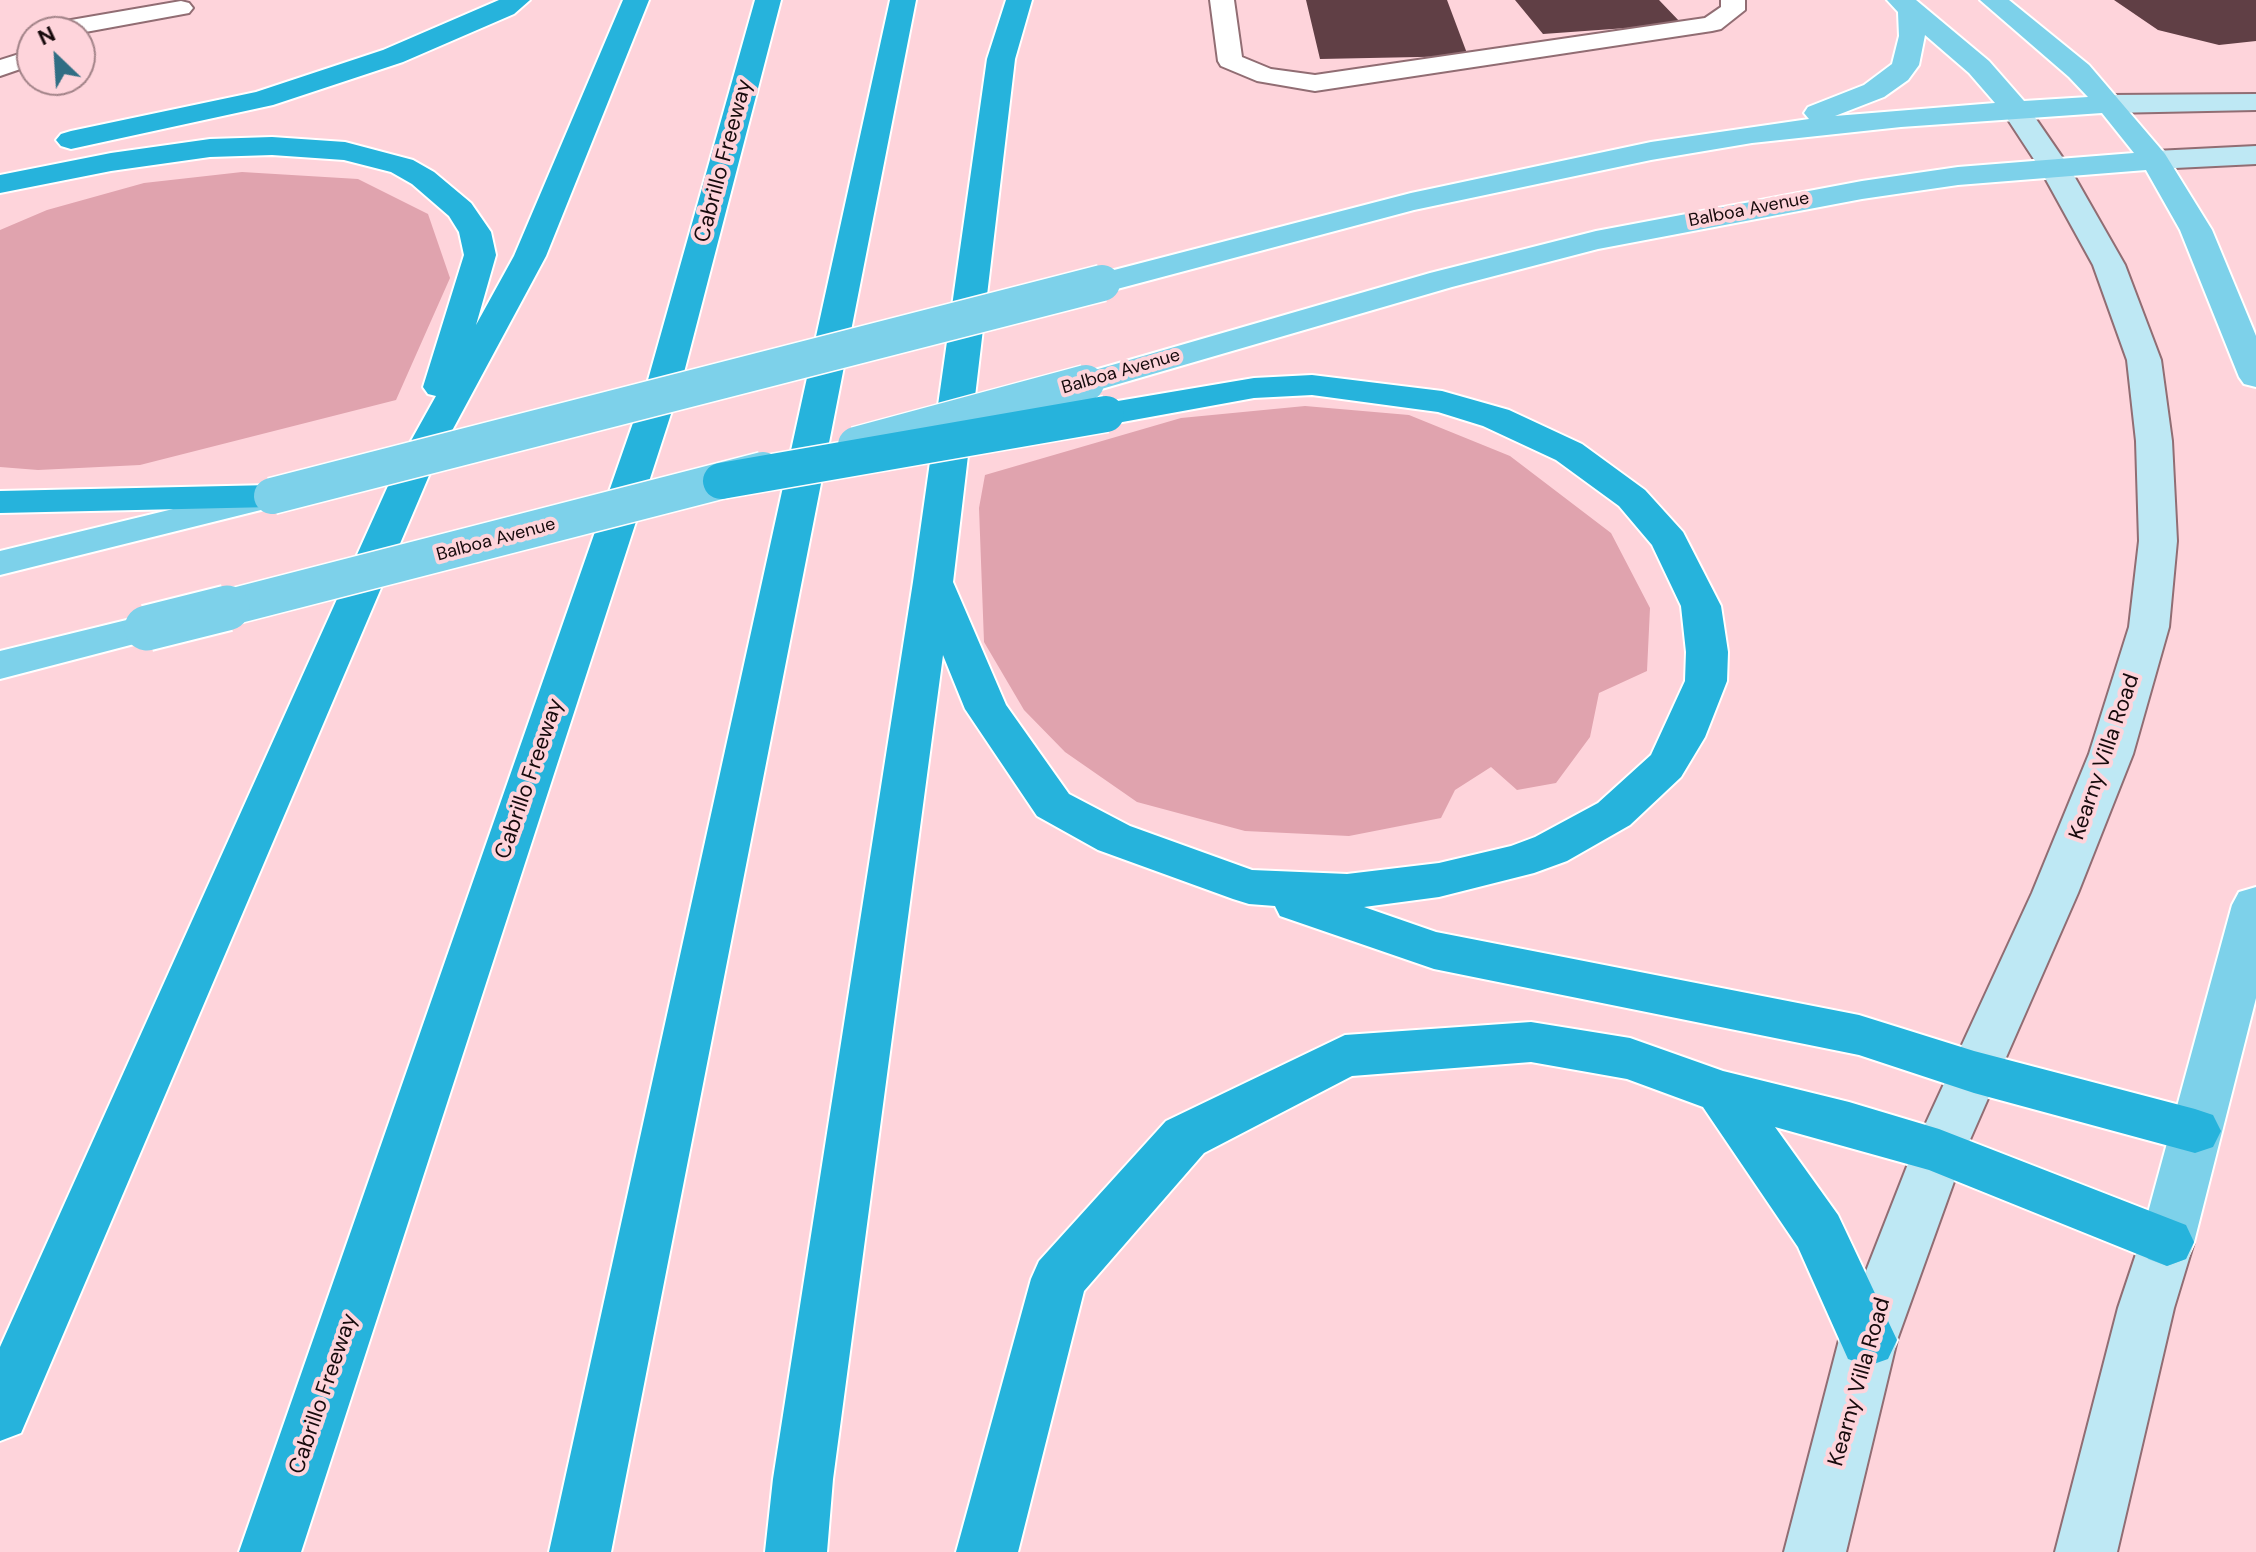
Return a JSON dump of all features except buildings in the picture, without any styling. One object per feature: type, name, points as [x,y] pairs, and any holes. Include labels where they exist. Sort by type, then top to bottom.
[{"type":"highway","points":[[42,145],[263,99],[393,56],[517,0]]},
{"type":"highway","points":[[0,1413],[415,466],[530,256],[636,0]]},
{"type":"highway","name":"Cabrillo Freeway","points":[[270,1552],[665,380],[768,0]]},
{"type":"highway","points":[[580,1552],[903,0]]},
{"type":"highway","points":[[998,0],[1001,59]]},
{"type":"highway","points":[[796,1552],[803,1479],[933,582],[1001,59],[1019,0]]},
{"type":"highway","points":[[0,184],[111,162],[210,148],[272,146],[345,151],[402,166],[442,193],[475,232],[480,255],[415,466]]},
{"type":"highway","points":[[0,211],[42,191],[135,163],[210,148]]},
{"type":"highway","points":[[721,481],[1096,398],[1312,385],[1413,396],[1496,418],[1569,452],[1632,498],[1669,540],[1682,560],[1701,606],[1707,652],[1706,681],[1695,711],[1666,766],[1614,814],[1583,834],[1529,857],[1439,880],[1347,892],[1298,892],[1249,887]]},
{"type":"highway","points":[[0,502],[272,496]]},
{"type":"highway","points":[[933,582],[986,709],[1053,805],[1114,838],[1434,950],[1859,1035],[1974,1072],[2195,1131]]},
{"type":"highway","points":[[987,1552],[1059,1279],[1185,1137],[1345,1056],[1531,1042],[1630,1059],[1721,1092],[1849,1124],[1939,1151],[2167,1242]]},
{"type":"highway","points":[[1721,1092],[1819,1232],[1868,1340]]},
{"type":"main road","points":[[1993,0],[2079,71],[2155,160],[2196,230],[2256,377]]},
{"type":"main road","points":[[1752,134],[1874,91],[1898,74],[1905,65],[1912,36],[1906,4]]},
{"type":"main road","name":"Kearny Villa Road","points":[[1815,1552],[1868,1340],[1939,1151],[2055,893],[2111,754],[2149,627],[2158,541],[2154,441],[2144,360],[2109,265],[2054,167],[2015,109],[1979,67],[1906,4]]},
{"type":"main road","points":[[0,563],[272,496],[1411,202],[1651,151],[1752,134],[2015,109],[2256,102]]},
{"type":"main road","name":"Balboa Avenue","points":[[1096,398],[1441,280],[1596,240],[1862,190],[2054,167],[2256,155]]},
{"type":"main road","name":"Balboa Avenue","points":[[0,665],[721,481]]},
{"type":"main road","points":[[2086,1552],[2146,1308],[2167,1242],[2256,905]]},
{"type":"lane","points":[[1222,0],[1230,61],[1266,76],[1315,83],[1712,24],[1733,10],[1733,0]]},
{"type":"lane","points":[[96,25],[189,4]]},
{"type":"lane","points":[[96,36],[189,4]]},
{"type":"lane","points":[[0,68],[16,54]]},
{"type":"shaded area","points":[[242,172],[358,179],[428,214],[450,278],[396,400],[140,465],[38,470],[0,467],[0,230],[47,210],[144,183]]},
{"type":"shaded area","points":[[1305,406],[1409,415],[1510,456],[1611,533],[1650,608],[1647,671],[1599,693],[1590,737],[1556,783],[1517,790],[1491,767],[1455,790],[1441,818],[1349,836],[1245,831],[1137,802],[1065,752],[1024,710],[984,642],[979,508],[985,475],[1181,418]]}]
